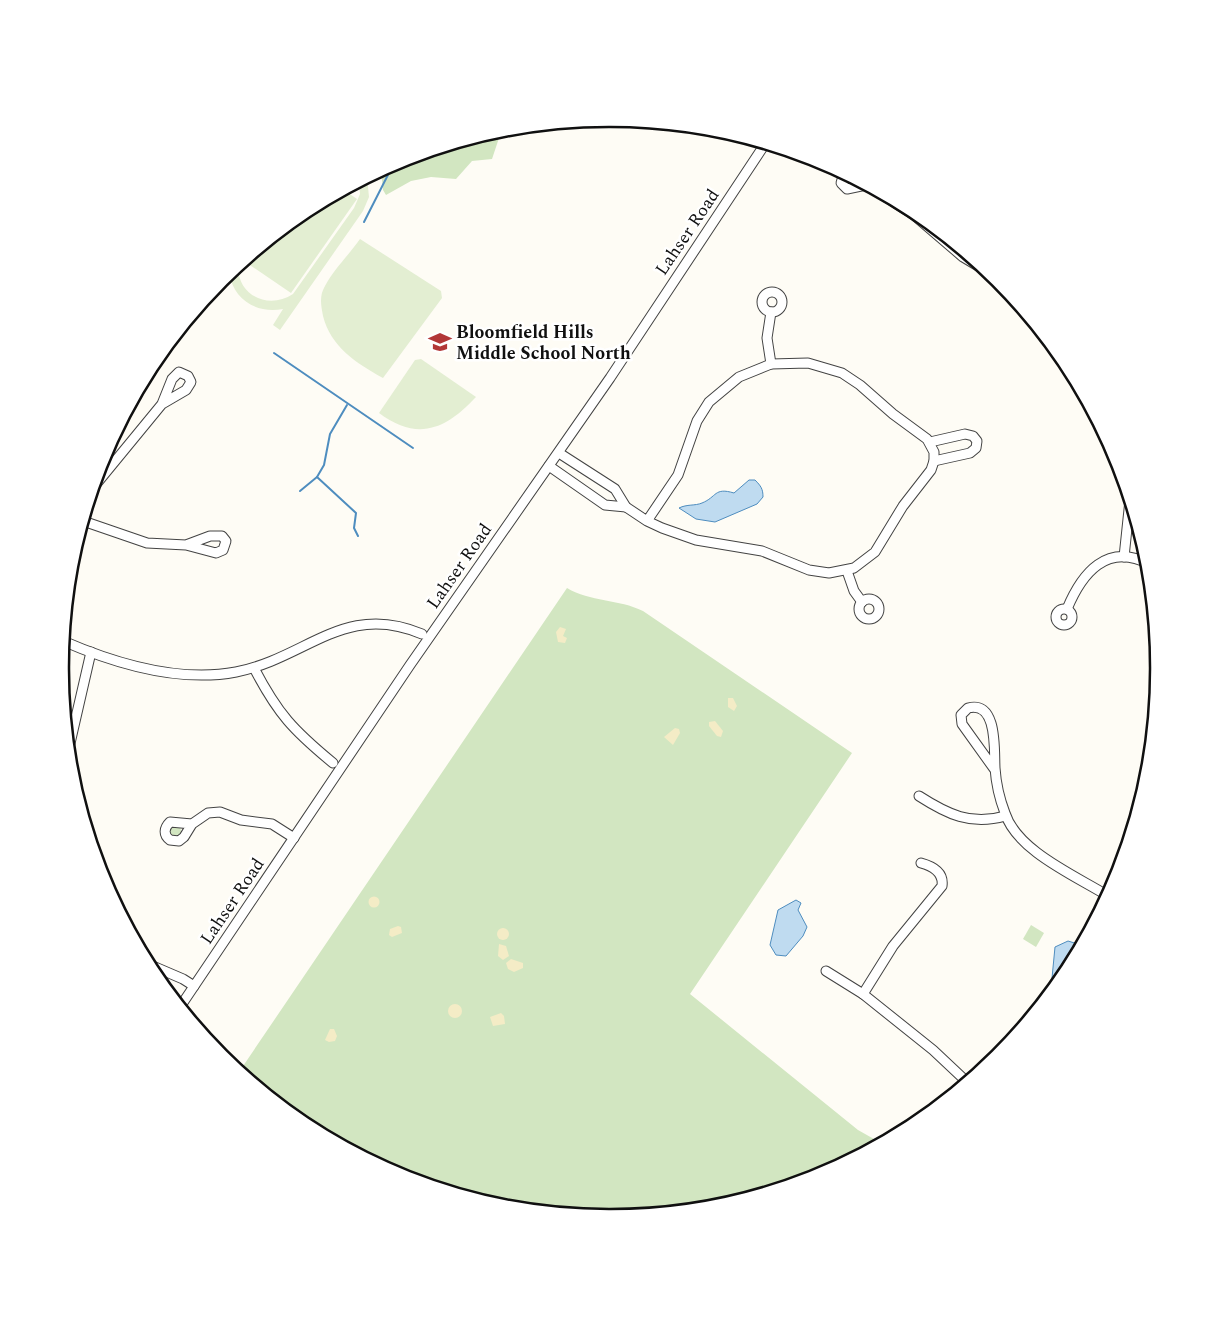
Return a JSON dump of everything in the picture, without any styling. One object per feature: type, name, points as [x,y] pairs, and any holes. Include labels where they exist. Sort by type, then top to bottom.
[{"type":"street","name":"Lahser Road","points":[[184,1001],[435,628],[559,453],[761,150]]},
{"type":"street","points":[[842,180],[841,183],[847,189],[856,187]]},
{"type":"street","points":[[771,312],[767,338],[771,364]]},
{"type":"street","points":[[559,453],[616,489],[626,507],[647,521],[680,536],[756,550],[814,572],[834,573],[847,571],[862,563],[875,552],[903,506],[931,470],[934,452],[930,442],[893,414],[860,384],[842,373],[808,363],[771,364],[739,377],[709,402],[697,422],[678,475],[647,521]]},
{"type":"street","points":[[105,473],[162,404]]},
{"type":"street","points":[[930,442],[965,434],[973,436],[976,441],[976,448],[970,453],[934,461]]},
{"type":"street","points":[[550,466],[605,505],[626,507]]},
{"type":"street","points":[[1124,556],[1128,516]]},
{"type":"street","points":[[88,523],[146,543],[186,545]]},
{"type":"street","points":[[1067,609],[1078,585],[1090,570],[1108,560],[1124,556],[1140,561]]},
{"type":"street","points":[[847,571],[854,591],[862,602]]},
{"type":"street","points":[[70,644],[142,667],[183,675],[209,675],[254,668],[282,658],[329,634],[355,625],[383,624],[422,634]]},
{"type":"street","points":[[72,733],[91,652]]},
{"type":"street","points":[[254,668],[268,696],[287,723],[333,763]]},
{"type":"street","points":[[996,770],[962,724],[961,715],[968,708],[979,708],[991,722],[996,770],[1005,816],[1024,841],[1044,857],[1101,892]]},
{"type":"street","points":[[919,796],[943,811],[960,818],[980,819],[1005,816]]},
{"type":"street","points":[[192,824],[208,813],[220,812],[241,820],[272,824],[294,838]]},
{"type":"street","points":[[863,994],[893,946],[942,886],[942,880],[938,872],[932,867],[921,863]]},
{"type":"street","points":[[161,970],[194,986]]},
{"type":"street","points":[[826,971],[863,994],[921,1040],[962,1078]]},
{"type":"green space","points":[[499,139],[492,159],[472,161],[456,179],[431,177],[411,181],[386,195],[383,190],[382,178],[403,168],[436,156]]},
{"type":"green space","points":[[368,184],[369,197],[363,211],[280,330],[273,325],[283,309],[264,309],[248,303],[235,290],[231,282],[239,275],[243,285],[249,292],[265,300],[284,299],[293,294],[354,208],[360,194],[360,189]]},
{"type":"green space","points":[[350,194],[357,199],[291,293],[249,265],[309,218]]},
{"type":"green space","points":[[360,239],[441,291],[442,298],[383,378],[354,360],[338,345],[327,327],[322,312],[321,297],[325,286]]},
{"type":"green space","points":[[421,359],[476,397],[454,417],[442,424],[431,428],[419,429],[393,422],[379,413],[415,360]]},
{"type":"green space","points":[[567,588],[585,596],[624,604],[643,611],[852,753],[690,994],[858,1130],[874,1139],[849,1153],[783,1180],[715,1198],[680,1204],[610,1209],[574,1208],[539,1204],[504,1198],[436,1180],[370,1153],[309,1118],[280,1097],[243,1066]]},
{"type":"green space","points":[[173,825],[177,825],[181,831],[177,837],[173,837],[169,833],[169,829]]},
{"type":"green space","points":[[1031,925],[1044,933],[1036,947],[1023,939]]},
{"type":"sand","points":[[560,627],[566,629],[563,636],[567,638],[565,643],[558,642],[556,632]]},
{"type":"sand","points":[[728,698],[733,698],[737,706],[734,711],[728,707]]},
{"type":"sand","points":[[715,721],[723,731],[721,737],[717,736],[709,726],[709,722]]},
{"type":"sand","points":[[675,728],[679,729],[680,733],[673,745],[664,737]]},
{"type":"sand","points":[[374,896],[380,902],[374,908],[368,902]]},
{"type":"sand","points":[[398,926],[401,927],[402,933],[392,937],[389,935],[390,929]]},
{"type":"sand","points":[[501,928],[505,928],[509,934],[505,940],[501,940],[497,936],[497,932]]},
{"type":"sand","points":[[499,944],[506,946],[509,956],[503,960],[498,956]]},
{"type":"sand","points":[[511,959],[523,963],[523,968],[514,972],[508,969],[506,963]]},
{"type":"sand","points":[[455,1004],[460,1006],[462,1011],[460,1016],[455,1018],[450,1016],[448,1011],[450,1006]]},
{"type":"sand","points":[[501,1013],[504,1016],[505,1024],[493,1026],[490,1017]]},
{"type":"sand","points":[[330,1029],[334,1029],[337,1036],[335,1041],[329,1042],[325,1040]]},
{"type":"water","points":[[749,480],[755,480],[759,484],[763,497],[757,504],[715,522],[696,519],[679,508],[707,501],[719,492],[727,491],[734,493]]},
{"type":"water","points":[[796,900],[801,903],[798,910],[807,927],[803,936],[786,956],[776,955],[770,945],[778,910]]},
{"type":"water","points":[[1068,941],[1075,943],[1052,978],[1052,978],[1055,947]]},
{"type":"waterway","points":[[364,222],[388,175]]},
{"type":"waterway","points":[[274,353],[413,448]]},
{"type":"waterway","points":[[300,491],[317,477],[324,465],[330,434],[347,405]]},
{"type":"waterway","points":[[317,477],[356,513],[354,528],[358,536]]},
{"type":"place","name":"Bloomfield Hills Middle School North","points":[[440,342]]}]
